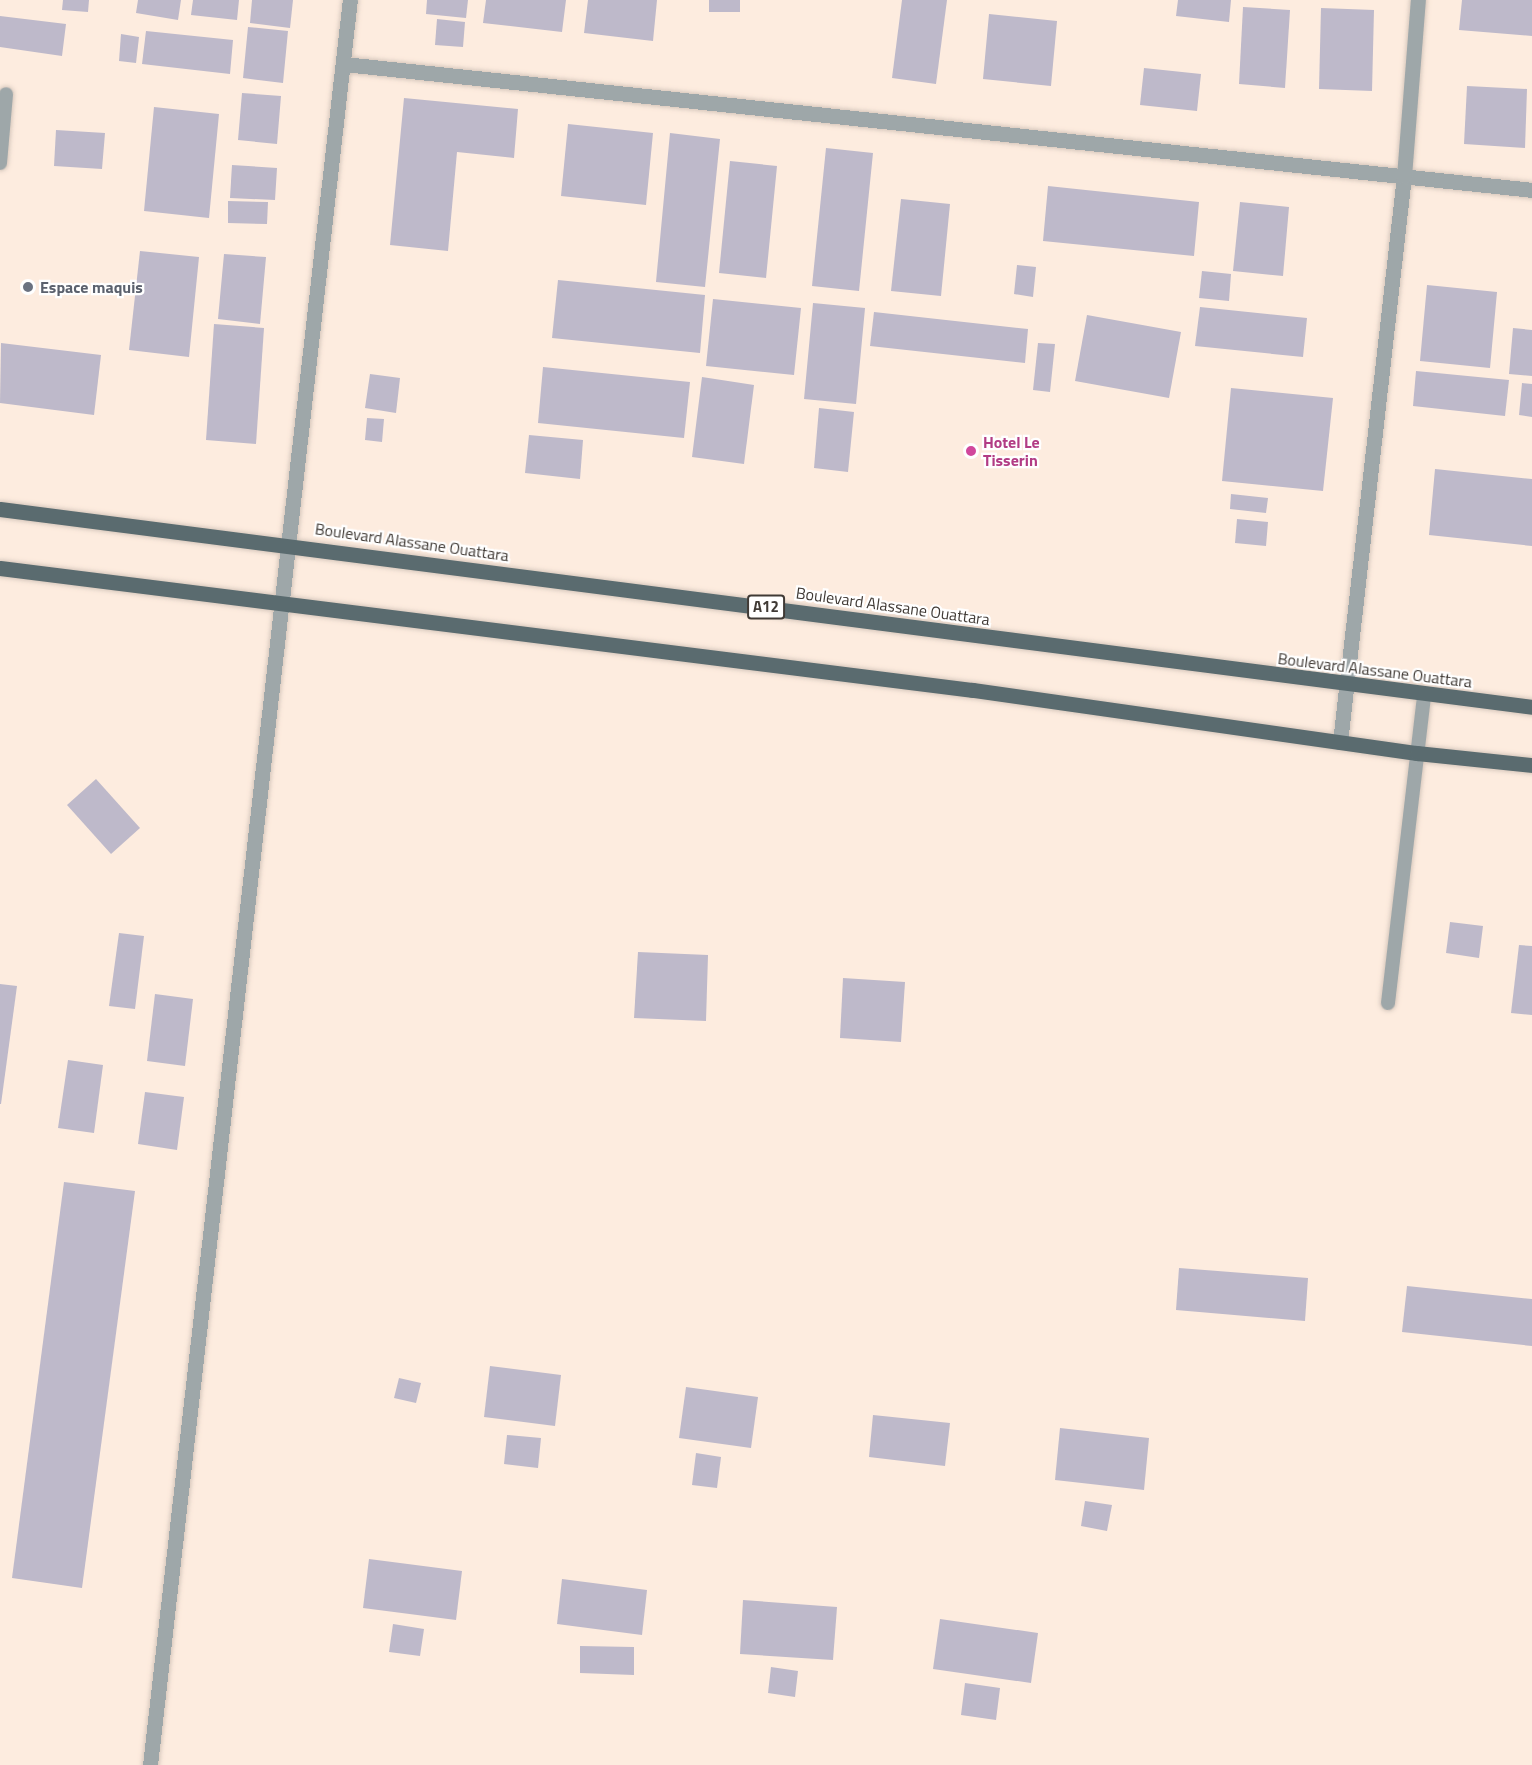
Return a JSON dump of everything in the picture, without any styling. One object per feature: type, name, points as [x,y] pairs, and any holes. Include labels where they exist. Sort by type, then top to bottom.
[{"type":"main road","name":"Boulevard Alassane Ouattara","points":[[0,509],[290,544],[1344,685],[1532,707]]},
{"type":"main road","points":[[0,568],[973,690],[1418,753],[1532,765]]},
{"type":"street","points":[[150,1765],[284,605],[350,0]]},
{"type":"street","points":[[1340,742],[1344,685],[1404,176],[1418,0]]},
{"type":"street","points":[[344,64],[1532,190]]},
{"type":"lane","points":[[0,163],[6,94]]},
{"type":"lane","points":[[1388,1003],[1424,695]]},
{"type":"building","points":[[63,0],[89,0],[88,12],[62,10]]},
{"type":"building","points":[[138,0],[181,0],[178,20],[136,13]]},
{"type":"building","points":[[193,0],[239,0],[237,20],[191,15]]},
{"type":"building","points":[[252,0],[293,0],[290,28],[250,23]]},
{"type":"building","points":[[427,0],[468,0],[466,18],[426,14]]},
{"type":"building","points":[[486,0],[566,0],[562,32],[483,23]]},
{"type":"building","points":[[588,0],[657,0],[653,41],[584,33]]},
{"type":"building","points":[[709,0],[740,0],[740,12],[709,12]]},
{"type":"building","points":[[902,0],[947,0],[936,84],[892,78]]},
{"type":"building","points":[[1178,0],[1231,0],[1229,22],[1176,16]]},
{"type":"building","points":[[1462,0],[1532,0],[1532,36],[1459,30]]},
{"type":"building","points":[[1243,7],[1290,10],[1285,88],[1239,84]]},
{"type":"building","points":[[1321,8],[1374,10],[1372,91],[1319,89]]},
{"type":"building","points":[[989,14],[1057,21],[1051,86],[983,79]]},
{"type":"building","points":[[0,16],[66,24],[62,56],[0,47]]},
{"type":"building","points":[[437,19],[465,22],[463,47],[435,45]]},
{"type":"building","points":[[248,27],[288,31],[283,83],[243,78]]},
{"type":"building","points":[[146,31],[233,40],[230,74],[142,64]]},
{"type":"building","points":[[121,34],[139,37],[136,63],[119,61]]},
{"type":"building","points":[[1144,68],[1201,74],[1197,111],[1140,105]]},
{"type":"building","points":[[1467,86],[1527,89],[1525,148],[1464,144]]},
{"type":"building","points":[[242,93],[281,96],[277,144],[238,140]]},
{"type":"building","points":[[404,98],[518,109],[514,158],[457,152],[448,251],[390,245]]},
{"type":"building","points":[[154,107],[219,114],[209,218],[144,211]]},
{"type":"building","points":[[568,124],[653,133],[646,205],[561,196]]},
{"type":"building","points":[[56,130],[105,133],[102,169],[54,166]]},
{"type":"building","points":[[670,133],[720,139],[705,287],[656,282]]},
{"type":"building","points":[[826,148],[873,153],[859,291],[812,286]]},
{"type":"building","points":[[730,161],[777,166],[766,278],[719,273]]},
{"type":"building","points":[[232,165],[277,168],[275,200],[230,198]]},
{"type":"building","points":[[1048,186],[1199,202],[1194,256],[1043,241]]},
{"type":"building","points":[[901,199],[950,204],[941,296],[891,291]]},
{"type":"building","points":[[228,201],[268,202],[267,224],[228,223]]},
{"type":"building","points":[[1240,202],[1289,207],[1283,276],[1233,271]]},
{"type":"building","points":[[140,251],[199,257],[189,357],[129,350]]},
{"type":"building","points":[[224,254],[266,257],[260,324],[218,319]]},
{"type":"building","points":[[1017,265],[1036,267],[1033,297],[1014,294]]},
{"type":"building","points":[[1202,271],[1231,274],[1229,301],[1199,298]]},
{"type":"building","points":[[558,280],[705,295],[700,353],[552,338]]},
{"type":"building","points":[[1427,285],[1497,292],[1490,368],[1420,361]]},
{"type":"building","points":[[713,299],[801,308],[794,375],[706,366]]},
{"type":"building","points":[[813,303],[865,308],[856,404],[804,399]]},
{"type":"building","points":[[1200,307],[1307,318],[1303,357],[1195,346]]},
{"type":"building","points":[[874,312],[1028,329],[1025,363],[870,346]]},
{"type":"building","points":[[1087,315],[1181,332],[1169,398],[1075,381]]},
{"type":"building","points":[[214,324],[264,328],[256,444],[206,440]]},
{"type":"building","points":[[1513,328],[1532,330],[1532,376],[1509,374]]},
{"type":"building","points":[[1,343],[101,355],[94,415],[0,403]]},
{"type":"building","points":[[1038,343],[1055,344],[1050,392],[1033,390]]},
{"type":"building","points":[[543,367],[690,382],[684,438],[538,423]]},
{"type":"building","points":[[1416,371],[1509,380],[1505,416],[1413,406]]},
{"type":"building","points":[[370,374],[400,378],[396,413],[365,408]]},
{"type":"building","points":[[702,377],[754,385],[744,464],[692,457]]},
{"type":"building","points":[[1522,383],[1532,384],[1532,417],[1519,415]]},
{"type":"building","points":[[1231,388],[1333,398],[1323,491],[1222,481]]},
{"type":"building","points":[[819,408],[854,412],[848,472],[814,468]]},
{"type":"building","points":[[367,418],[384,419],[382,442],[365,440]]},
{"type":"building","points":[[529,435],[583,440],[580,479],[525,473]]},
{"type":"building","points":[[1435,469],[1532,479],[1532,546],[1429,535]]},
{"type":"building","points":[[1231,494],[1268,498],[1266,513],[1230,509]]},
{"type":"building","points":[[1237,519],[1268,522],[1266,546],[1235,543]]},
{"type":"building","points":[[96,779],[140,828],[111,854],[67,805]]},
{"type":"building","points":[[1450,922],[1483,926],[1479,958],[1446,953]]},
{"type":"building","points":[[119,933],[144,936],[135,1009],[109,1006]]},
{"type":"building","points":[[1519,945],[1532,946],[1532,1015],[1511,1013]]},
{"type":"building","points":[[638,952],[708,955],[706,1021],[634,1018]]},
{"type":"building","points":[[843,978],[905,982],[901,1042],[840,1038]]},
{"type":"building","points":[[0,984],[17,986],[1,1104],[0,1104]]},
{"type":"building","points":[[155,994],[193,999],[185,1066],[147,1061]]},
{"type":"building","points":[[68,1060],[103,1065],[94,1133],[58,1128]]},
{"type":"building","points":[[145,1092],[184,1097],[177,1150],[138,1144]]},
{"type":"building","points":[[64,1182],[135,1191],[82,1588],[12,1578]]},
{"type":"building","points":[[1179,1268],[1308,1278],[1305,1321],[1176,1310]]},
{"type":"building","points":[[1407,1286],[1532,1299],[1532,1346],[1402,1332]]},
{"type":"building","points":[[490,1366],[561,1375],[555,1426],[484,1417]]},
{"type":"building","points":[[399,1378],[421,1383],[416,1403],[394,1398]]},
{"type":"building","points":[[686,1387],[758,1397],[751,1448],[679,1438]]},
{"type":"building","points":[[873,1415],[950,1423],[945,1466],[869,1457]]},
{"type":"building","points":[[1060,1428],[1149,1438],[1144,1490],[1055,1480]]},
{"type":"building","points":[[507,1435],[541,1438],[538,1468],[504,1464]]},
{"type":"building","points":[[696,1453],[721,1457],[717,1488],[692,1485]]},
{"type":"building","points":[[1085,1501],[1112,1505],[1107,1531],[1081,1526]]},
{"type":"building","points":[[369,1559],[462,1571],[456,1620],[363,1608]]},
{"type":"building","points":[[562,1579],[647,1590],[642,1635],[557,1624]]},
{"type":"building","points":[[743,1600],[837,1607],[833,1660],[740,1654]]},
{"type":"building","points":[[940,1619],[1038,1633],[1031,1683],[933,1669]]},
{"type":"building","points":[[393,1624],[424,1629],[420,1656],[389,1652]]},
{"type":"building","points":[[580,1646],[634,1647],[634,1675],[580,1673]]},
{"type":"building","points":[[771,1667],[798,1671],[795,1697],[768,1693]]},
{"type":"building","points":[[965,1683],[1000,1688],[996,1720],[961,1715]]},
{"type":"place","name":"Espace maquis","points":[[28,287]]},
{"type":"place","name":"Hotel Le Tisserin","points":[[971,451]]}]
